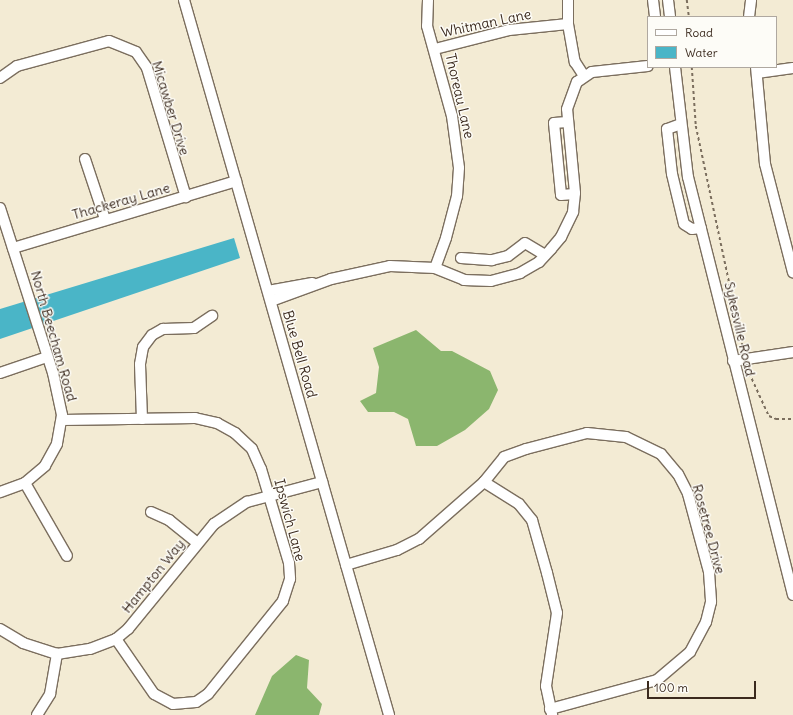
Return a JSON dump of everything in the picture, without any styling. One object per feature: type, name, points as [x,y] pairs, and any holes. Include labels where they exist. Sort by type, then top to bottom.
[{"type":"street","name":"Blue Bell Road","points":[[184,0],[389,715]]},
{"type":"street","name":"Thoreau Lane","points":[[428,0],[428,26],[435,49],[437,67],[456,136],[459,168],[457,196],[446,238],[435,268]]},
{"type":"street","points":[[568,0],[568,24],[575,62],[584,76]]},
{"type":"street","points":[[653,0],[655,16]]},
{"type":"street","points":[[668,0],[670,16]]},
{"type":"street","points":[[749,16],[751,0]]},
{"type":"street","name":"Whitman Lane","points":[[435,49],[509,30],[568,24]]},
{"type":"street","name":"Micawber Drive","points":[[0,78],[17,66],[109,41],[136,52],[147,68],[186,197]]},
{"type":"street","points":[[269,296],[383,266],[410,265],[435,268],[464,280],[491,281],[520,274],[545,255],[568,225],[573,212],[574,194],[567,122],[569,99],[577,82],[592,72],[647,66]]},
{"type":"street","name":"Sykesville Road","points":[[675,68],[688,177],[793,595]]},
{"type":"street","points":[[793,68],[756,70],[765,164],[793,272]]},
{"type":"street","points":[[567,122],[554,124],[556,147],[561,195],[574,194]]},
{"type":"street","points":[[681,124],[667,129],[672,174],[684,224],[692,229],[701,228]]},
{"type":"street","points":[[85,159],[105,219]]},
{"type":"street","name":"Thackeray Lane","points":[[13,248],[105,219],[186,197],[236,181]]},
{"type":"street","name":"North Beecham Road","points":[[0,208],[47,357],[62,420],[60,436],[50,459],[25,483],[0,492]]},
{"type":"street","points":[[461,258],[492,260],[508,256],[525,243],[545,255]]},
{"type":"street","points":[[142,420],[140,364],[143,347],[152,335],[164,329],[194,328],[212,316]]},
{"type":"street","points":[[733,361],[793,352]]},
{"type":"street","points":[[0,373],[47,357]]},
{"type":"street","name":"Ipswich Lane","points":[[62,420],[142,420],[195,418],[217,424],[235,433],[252,449],[270,496],[289,563],[289,585],[283,601],[208,694],[196,702],[174,704],[154,694],[116,639]]},
{"type":"street","name":"Rosetree Drive","points":[[346,565],[397,550],[419,539],[484,482],[504,457],[558,439],[588,433],[626,437],[661,454],[678,474],[688,494],[709,572],[711,602],[706,622],[690,652],[657,680],[551,712]]},
{"type":"street","name":"Hampton Way","points":[[0,629],[23,643],[57,654],[90,649],[116,639],[128,629],[214,524],[247,502],[322,482]]},
{"type":"street","points":[[484,482],[519,504],[532,520],[557,613],[546,686],[551,712]]},
{"type":"street","points":[[25,483],[67,556]]},
{"type":"street","points":[[151,512],[169,520],[197,543]]},
{"type":"street","points":[[37,715],[50,694],[57,654]]},
{"type":"path","points":[[686,0],[689,16]]},
{"type":"path","points":[[692,68],[696,126],[749,376],[769,416],[776,419],[793,419]]},
{"type":"green space","points":[[416,330],[441,351],[452,351],[490,371],[498,390],[489,409],[465,430],[437,446],[416,446],[408,419],[394,412],[368,412],[360,401],[376,393],[379,367],[373,348]]},
{"type":"green space","points":[[296,655],[309,660],[307,688],[322,704],[319,715],[255,715],[272,676]]},
{"type":"water","points":[[234,238],[240,258],[0,339],[0,309]]}]
